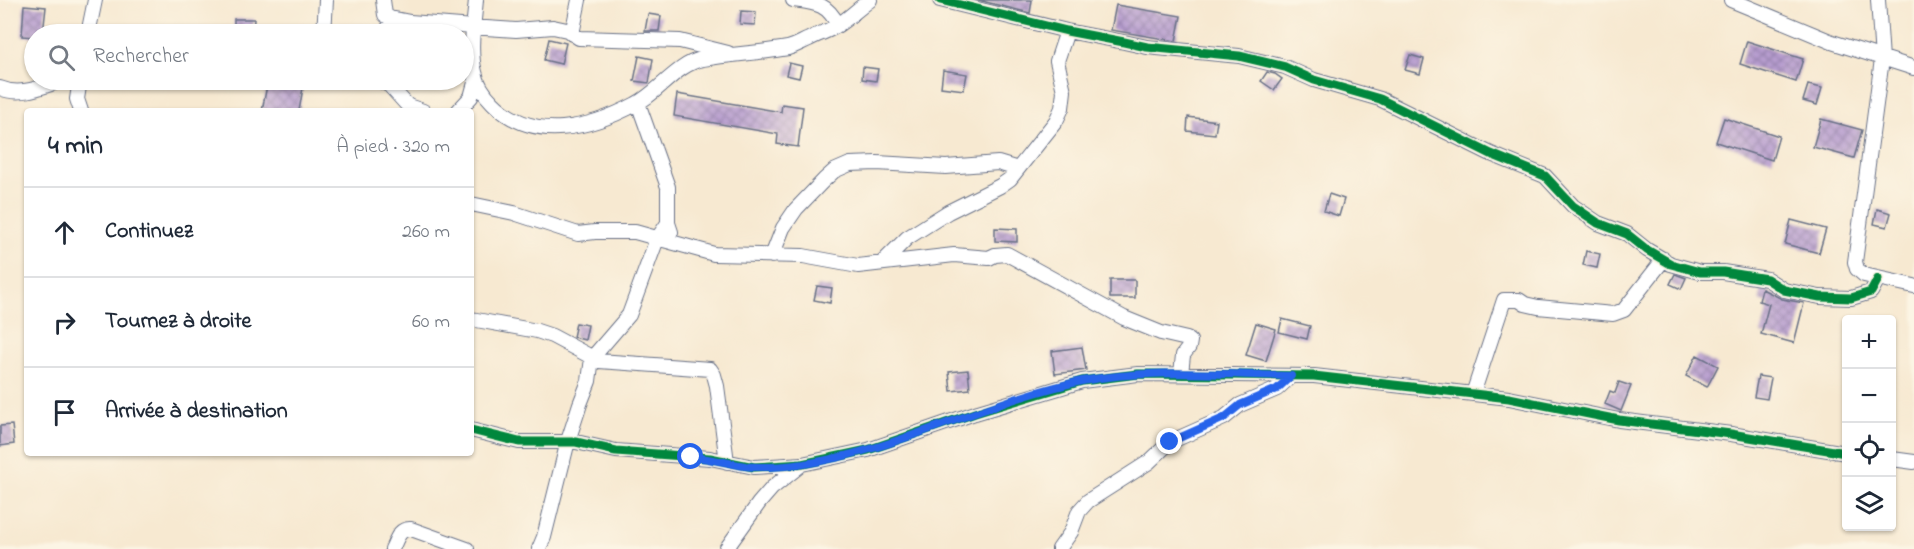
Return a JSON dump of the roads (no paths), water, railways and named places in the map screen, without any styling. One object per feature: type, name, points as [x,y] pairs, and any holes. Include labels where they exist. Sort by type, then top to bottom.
[{"type":"street","points":[[90,24],[95,0]]},
{"type":"street","points":[[325,24],[326,0]]},
{"type":"street","points":[[383,0],[385,15],[392,19],[436,24]]},
{"type":"street","points":[[476,0],[474,27],[516,30],[553,27],[561,28],[584,39],[680,41],[730,54]]},
{"type":"street","points":[[572,34],[579,0]]},
{"type":"street","points":[[793,0],[819,4],[832,14],[838,26]]},
{"type":"street","points":[[474,66],[476,79],[488,98],[501,111],[524,125],[552,129],[591,123],[638,103],[679,69],[703,58],[790,48],[838,26],[870,0]]},
{"type":"street","points":[[940,0],[1067,31],[1147,47],[1257,59],[1285,67],[1314,80],[1380,99],[1491,154],[1545,176],[1573,206],[1598,223],[1627,234],[1647,250],[1694,271],[1723,272],[1760,278],[1772,281],[1790,292],[1837,299],[1851,298],[1871,292],[1878,279]]},
{"type":"street","points":[[1731,0],[1748,4],[1832,42],[1914,68]]},
{"type":"street","points":[[1878,0],[1882,59],[1856,262],[1860,274],[1914,286]]},
{"type":"street","points":[[390,24],[392,19]]},
{"type":"street","points":[[882,263],[907,238],[948,212],[1000,186],[1018,169],[1056,121],[1062,108],[1064,91],[1057,61],[1067,31]]},
{"type":"street","points":[[474,86],[476,79]]},
{"type":"street","points":[[0,88],[18,93],[28,90]]},
{"type":"street","points":[[79,90],[77,99],[80,108]]},
{"type":"street","points":[[394,90],[408,106],[414,108]]},
{"type":"street","points":[[461,108],[471,97],[473,90]]},
{"type":"street","points":[[471,97],[488,98]]},
{"type":"street","points":[[638,103],[668,187],[668,223],[677,245]]},
{"type":"street","points":[[772,256],[783,228],[796,209],[834,171],[849,164],[877,163],[946,167],[998,163],[1018,169]]},
{"type":"street","points":[[474,205],[514,213],[578,234],[635,232],[714,254],[803,256],[858,266],[954,255],[989,258],[1007,254],[1124,318],[1161,333],[1187,339],[1190,342],[1183,355],[1181,374]]},
{"type":"street","points":[[539,549],[568,441],[590,381],[592,358],[629,315],[657,239],[668,223]]},
{"type":"street","points":[[1473,394],[1504,300],[1518,300],[1538,307],[1613,314],[1624,310],[1664,259]]},
{"type":"street","points":[[474,320],[537,331],[552,336],[592,358],[610,362],[710,369],[717,386],[727,462]]},
{"type":"street","points":[[474,431],[519,442],[568,441],[616,451],[710,458],[754,467],[802,464],[868,450],[975,413],[1082,381],[1138,374],[1181,374],[1339,378],[1509,398],[1619,420],[1731,434],[1842,452]]},
{"type":"street","points":[[1059,549],[1071,531],[1079,511],[1089,501],[1149,462],[1170,442],[1224,418],[1240,405],[1277,389],[1291,376]]},
{"type":"street","points":[[1896,460],[1914,462]]},
{"type":"street","points":[[726,549],[759,502],[772,488],[802,464]]},
{"type":"street","points":[[392,549],[401,531],[411,529],[467,549]]}]
